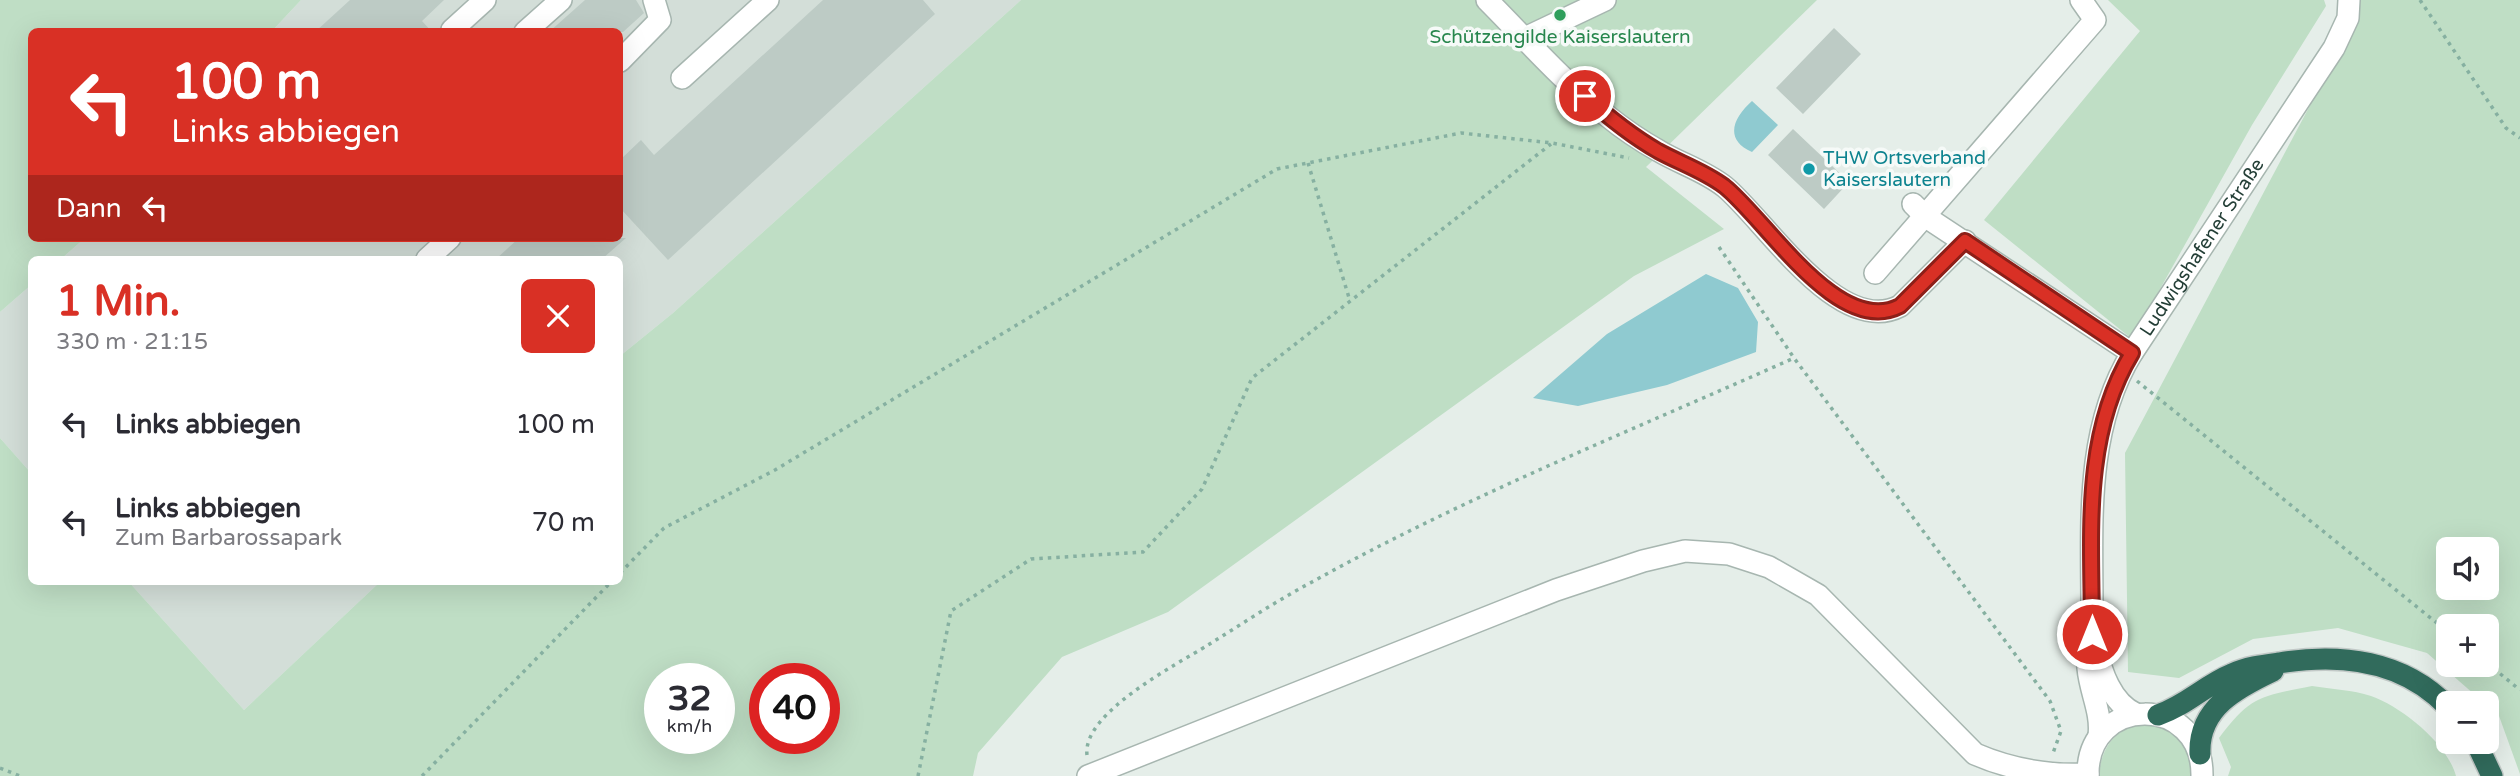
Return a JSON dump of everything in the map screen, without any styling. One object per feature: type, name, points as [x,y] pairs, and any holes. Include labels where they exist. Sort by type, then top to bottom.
[{"type":"highway","points":[[2158,715],[2188,703],[2235,672],[2297,660],[2338,658],[2387,668],[2425,688],[2436,697]]},
{"type":"highway","points":[[2200,754],[2203,727],[2216,706],[2244,686],[2297,660]]},
{"type":"highway","points":[[2482,754],[2492,776]]},
{"type":"street","points":[[454,28],[485,0]]},
{"type":"street","points":[[530,28],[561,0]]},
{"type":"street","points":[[623,58],[660,20],[654,0]]},
{"type":"street","points":[[682,78],[768,0]]},
{"type":"street","points":[[1487,0],[1605,115],[1658,151],[1703,172],[1726,188],[1809,274],[1863,310],[1888,312],[1900,306],[1965,241]]},
{"type":"street","points":[[1525,38],[1605,0]]},
{"type":"street","points":[[1875,273],[1919,211],[2095,20],[2081,0]]},
{"type":"street","name":"Ludwigshafener Straße","points":[[2099,736],[2100,718],[2088,668],[2092,634],[2092,497],[2101,429],[2127,361],[2314,80],[2343,30],[2350,0]]},
{"type":"street","points":[[1919,211],[1965,241],[2127,361]]},
{"type":"street","points":[[429,256],[445,242]]},
{"type":"street","points":[[1089,776],[1556,590],[1643,561],[1685,551],[1729,554],[1759,564],[1818,595],[1975,754],[2002,766],[2043,774],[2088,775],[2090,754],[2099,736],[2116,722],[2136,714],[2158,715],[2184,729],[2200,754],[2202,776]]},
{"type":"street","name":"Ludwigshafener Straße","points":[[2092,634],[2113,693],[2123,706],[2136,714]]},
{"type":"path","points":[[2420,0],[2506,128],[2520,138]]},
{"type":"path","points":[[623,570],[664,528],[775,470],[1278,169],[1461,133],[1552,143],[1631,159]]},
{"type":"path","points":[[918,776],[951,611],[1031,559],[1143,551],[1202,489],[1252,378],[1552,143]]},
{"type":"path","points":[[1308,163],[1350,301]]},
{"type":"path","points":[[1719,247],[1794,358],[2050,701],[2061,731],[2043,774]]},
{"type":"path","points":[[1089,776],[1086,746],[1091,732],[1113,709],[1143,685],[1311,582],[1437,518],[1794,358]]},
{"type":"path","points":[[2127,361],[2436,622]]},
{"type":"path","points":[[422,776],[608,585]]},
{"type":"path","points":[[2499,673],[2520,690]]},
{"type":"path","points":[[0,768],[20,776]]},
{"type":"shaded area","points":[[301,0],[1021,0],[673,313],[623,354],[623,256],[64,256],[80,242],[623,242],[623,28],[275,28]]},
{"type":"shaded area","points":[[28,288],[28,470],[0,438],[0,312]]},
{"type":"shaded area","points":[[132,585],[377,585],[244,710]]},
{"type":"green space","points":[[0,0],[301,0],[275,28],[28,28],[28,242],[80,242],[64,256],[28,256],[28,288],[0,312]]},
{"type":"green space","points":[[1021,0],[1817,0],[1646,167],[1724,229],[1634,276],[1168,612],[1062,657],[978,753],[973,776],[0,776],[0,438],[28,470],[28,585],[132,585],[244,710],[377,585],[623,585],[623,354],[673,313]]},
{"type":"green space","points":[[2108,0],[2324,0],[2326,6],[2252,125],[2132,339],[1984,220],[2140,31]]},
{"type":"green space","points":[[2357,0],[2520,0],[2520,774],[2499,716],[2499,691],[2470,691],[2454,677],[2499,677],[2499,614],[2436,614],[2436,661],[2427,653],[2338,628],[2253,639],[2179,678],[2128,672],[2125,453],[2355,21]]},
{"type":"green space","points":[[2312,686],[2364,694],[2383,701],[2409,717],[2433,739],[2436,743],[2436,754],[2445,754],[2456,776],[2228,776],[2231,767],[2219,738],[2249,705],[2281,692]]},
{"type":"green space","points":[[2141,724],[2161,728],[2178,739],[2188,755],[2191,776],[2098,776],[2110,742],[2122,731]]},
{"type":"water","points":[[1752,101],[1778,125],[1752,152],[1737,141],[1734,128],[1740,114]]},
{"type":"water","points":[[1706,274],[1738,288],[1758,322],[1756,352],[1667,385],[1578,406],[1533,398],[1607,334]]},
{"type":"building","points":[[350,0],[444,0],[422,21],[428,28],[319,28]]},
{"type":"building","points":[[585,0],[636,0],[644,13],[623,32],[623,28],[554,28]]},
{"type":"building","points":[[823,0],[923,0],[935,14],[668,260],[623,211],[623,157],[641,140],[654,155]]},
{"type":"building","points":[[1834,28],[1861,54],[1803,114],[1776,88]]},
{"type":"building","name":"THW Ortsverband Kaiserslautern","points":[[1793,129],[1849,182],[1824,209],[1768,155]]},
{"type":"building","points":[[515,242],[621,242],[605,256],[499,256]]},
{"type":"place","name":"Schützengilde Kaiserslautern","points":[[1560,15]]},
{"type":"place","name":"THW Ortsverband Kaiserslautern","points":[[1809,169]]},
{"type":"route","points":[[1585,96],[1605,115],[1658,151],[1703,172],[1726,188],[1809,274],[1863,310],[1888,312],[1900,306],[1965,241],[2132,353],[2108,403],[2096,464],[2092,497],[2092,634]]}]
